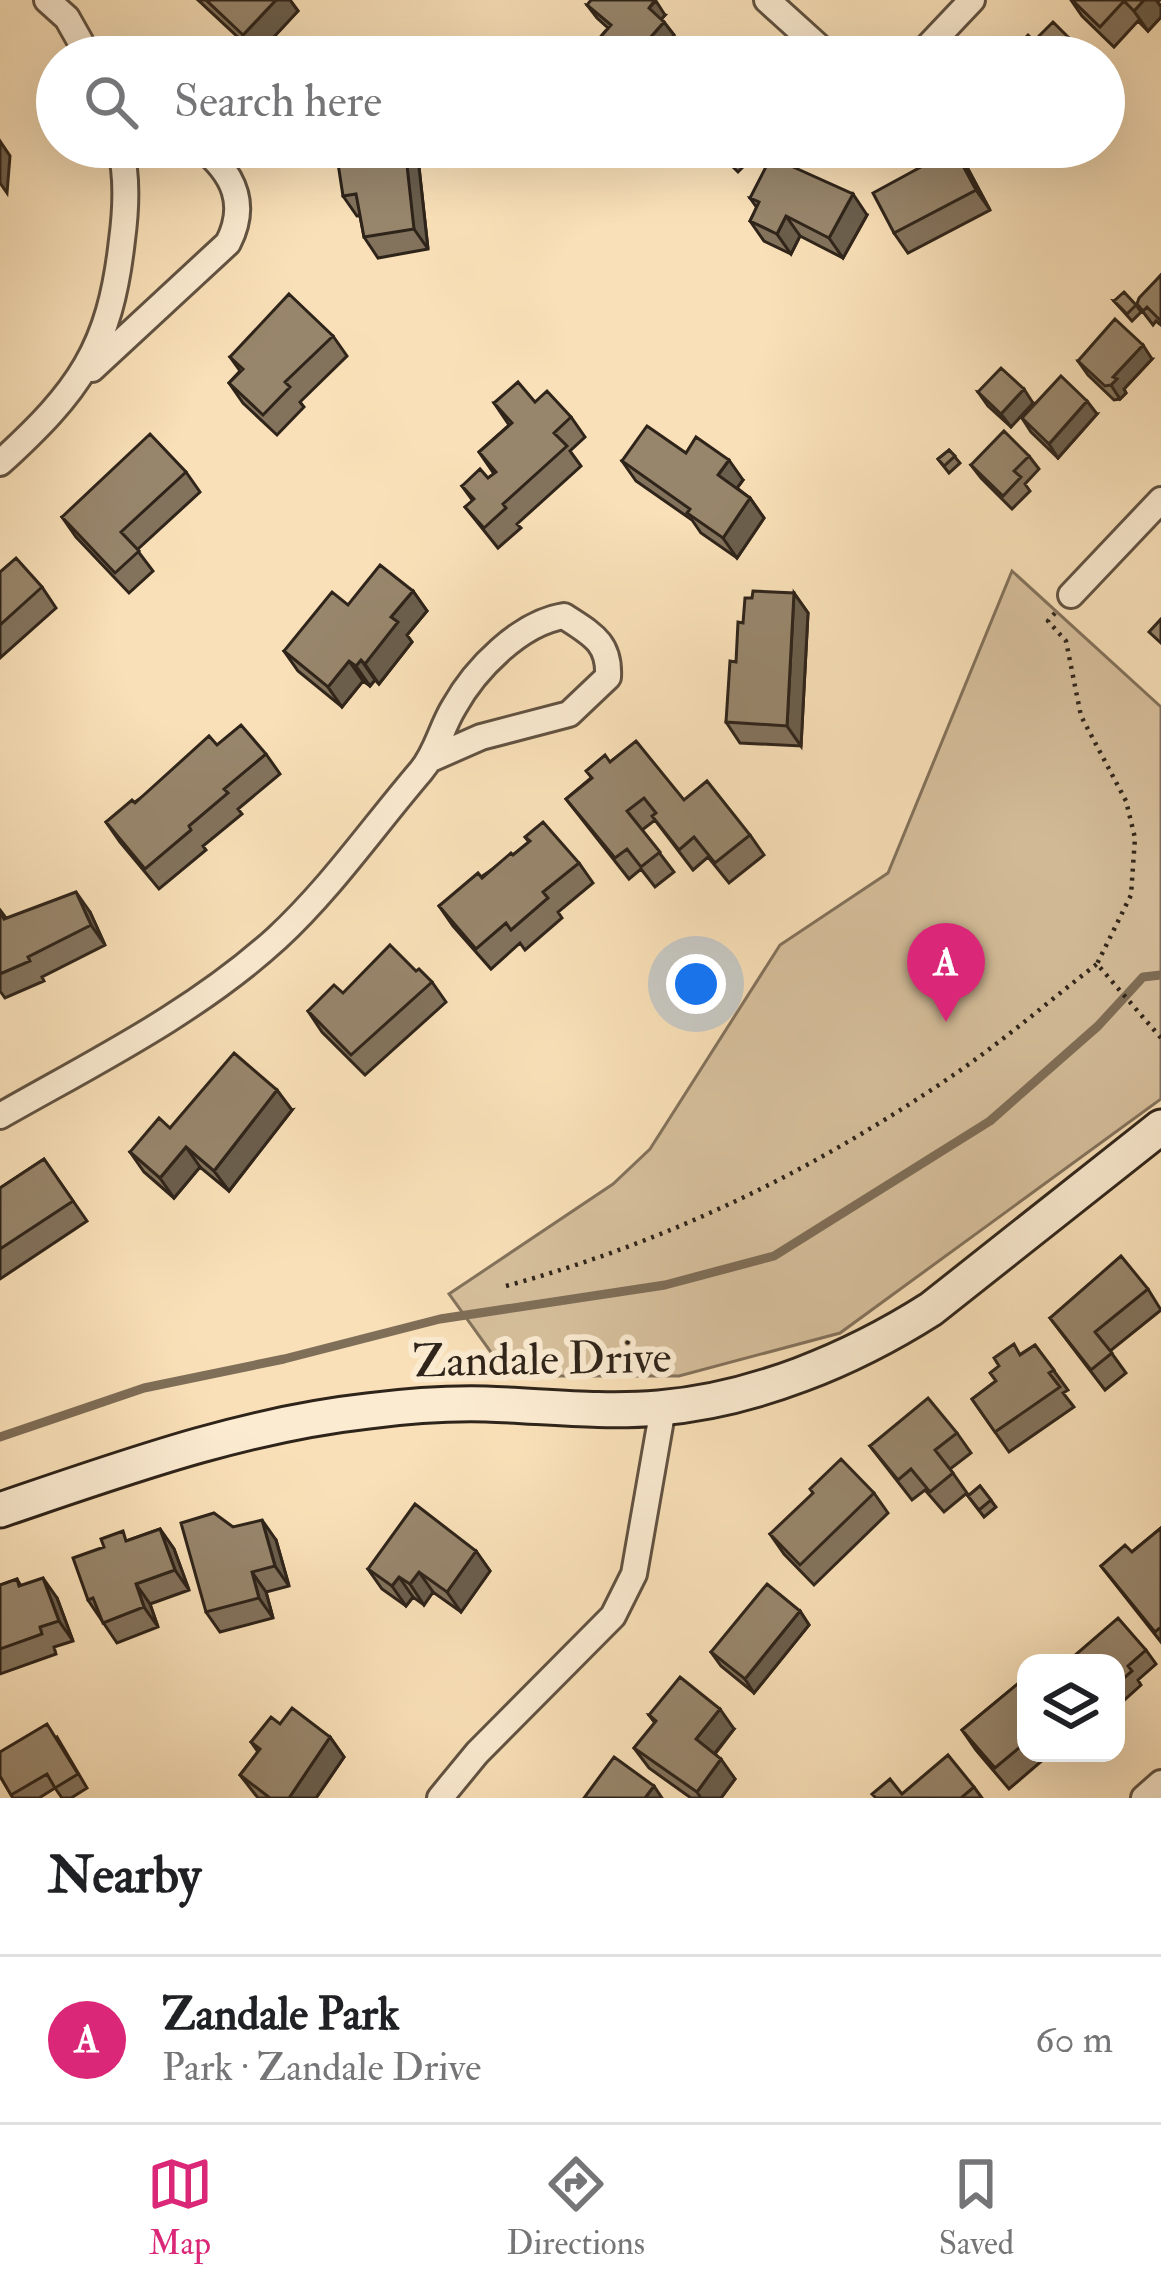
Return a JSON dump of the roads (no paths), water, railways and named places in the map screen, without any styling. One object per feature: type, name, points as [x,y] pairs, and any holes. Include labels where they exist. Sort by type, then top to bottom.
[{"type":"street","points":[[47,0],[77,36]]},
{"type":"street","points":[[767,0],[807,36]]},
{"type":"street","points":[[939,36],[972,0]]},
{"type":"street","points":[[81,378],[109,318],[120,263],[126,208],[122,168]]},
{"type":"street","points":[[0,463],[47,420],[81,378],[228,243],[238,223],[239,199],[221,168]]},
{"type":"street","points":[[1071,595],[1161,500]]},
{"type":"street","points":[[0,1116],[157,1027],[252,960],[345,866],[431,759],[454,706],[482,668],[542,620],[563,616],[596,638],[609,656],[608,677],[569,714],[482,737],[431,759]]},
{"type":"street","name":"Zandale Drive","points":[[0,1510],[177,1450],[364,1411],[482,1404],[663,1408],[747,1391],[800,1374],[893,1333],[931,1309],[1161,1127]]},
{"type":"street","points":[[440,1798],[477,1753],[613,1616],[626,1595],[634,1574],[663,1408]]},
{"type":"street","points":[[1144,1798],[1161,1783]]},
{"type":"waterway","points":[[0,1437],[144,1388],[440,1319],[665,1285],[774,1256],[990,1121],[1098,1026],[1143,977],[1161,975]]},
{"type":"place","name":"Zandale Park","points":[[946,1022]]}]
